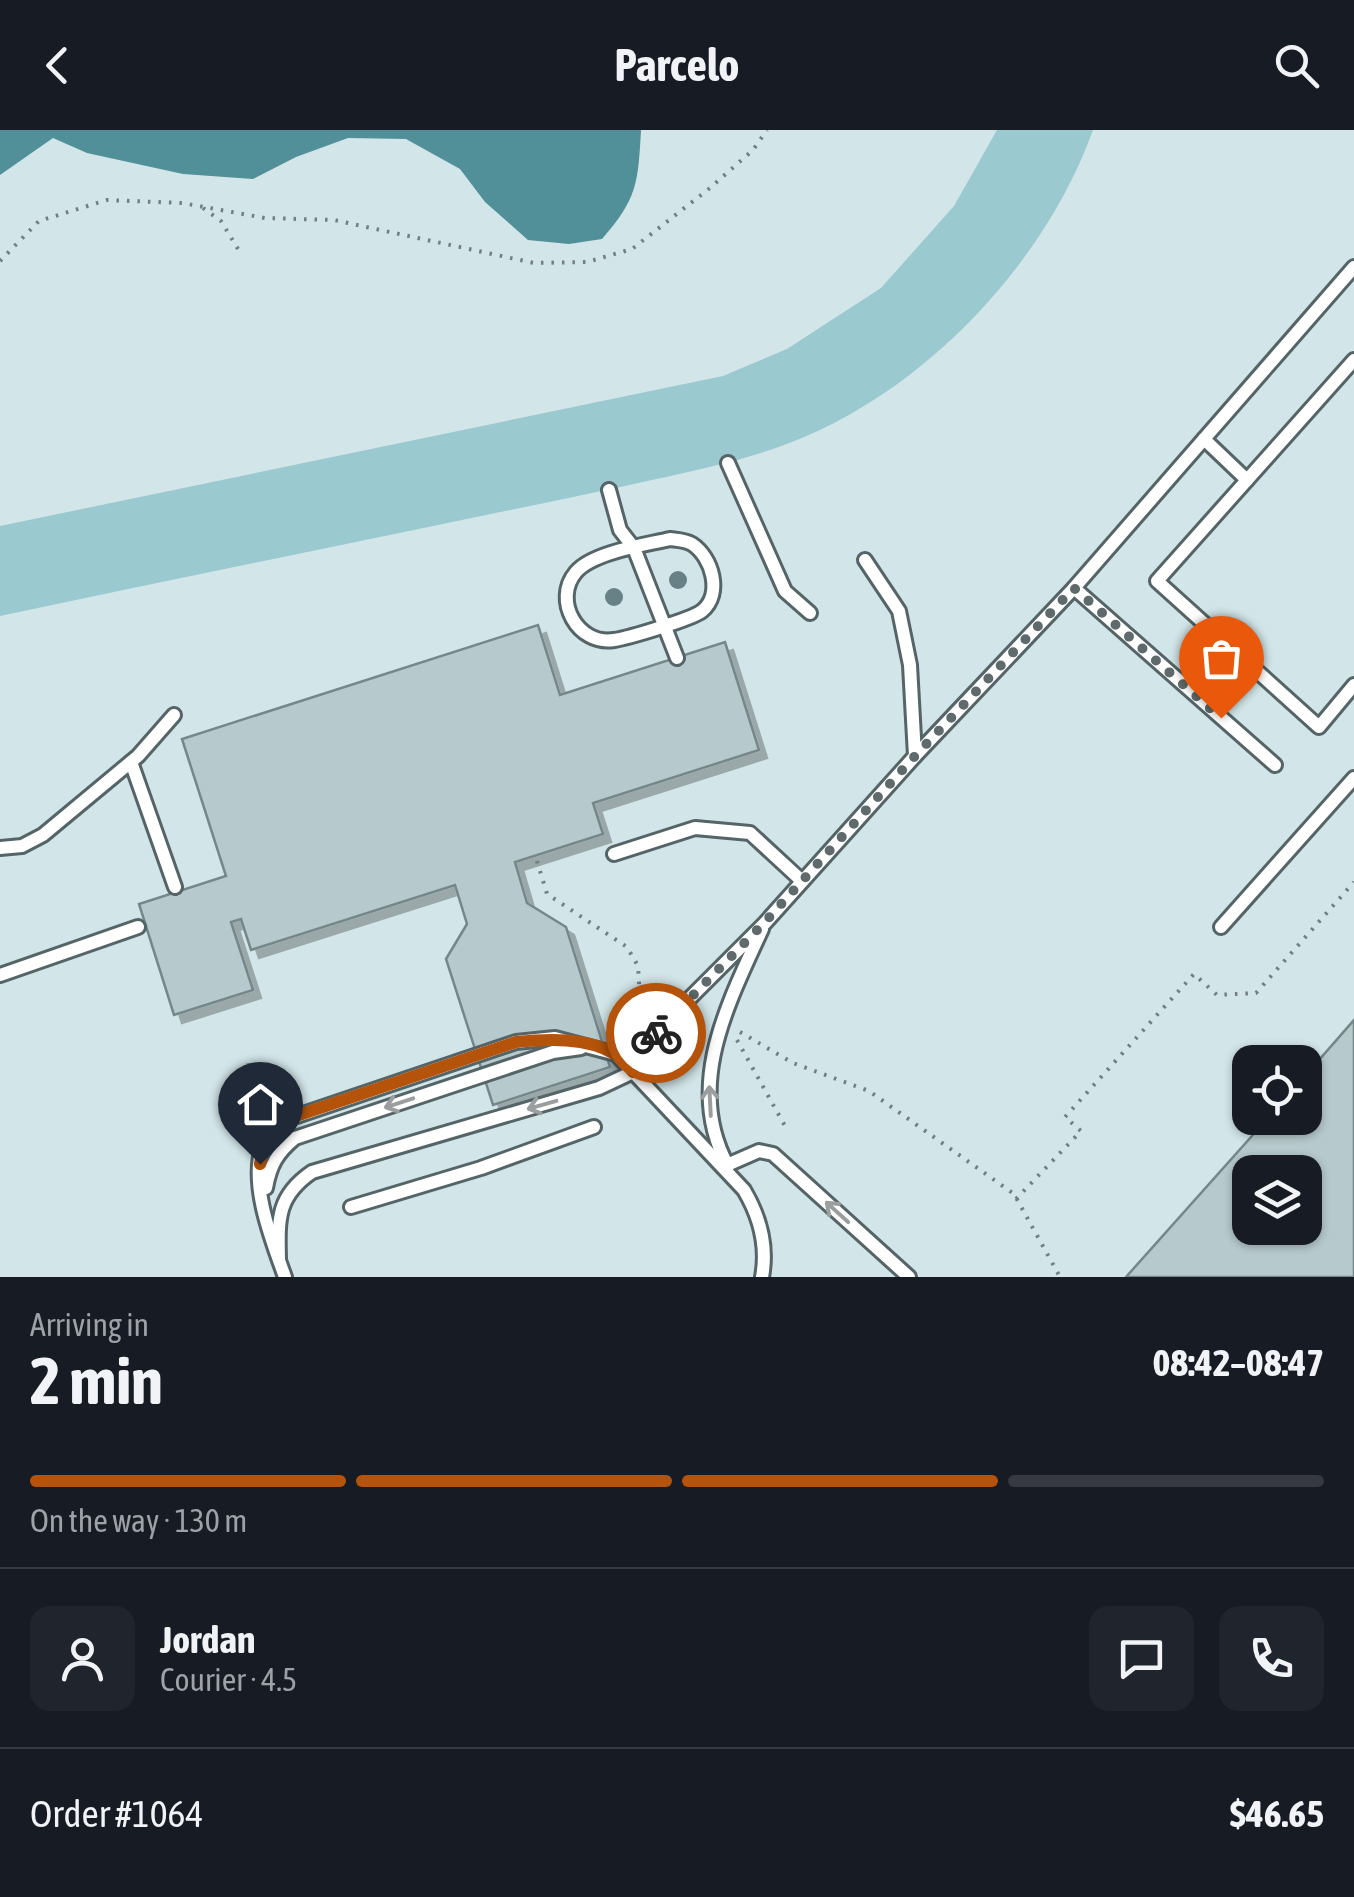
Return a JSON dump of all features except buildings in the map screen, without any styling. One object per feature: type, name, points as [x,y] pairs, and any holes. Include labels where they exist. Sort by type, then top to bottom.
[{"type":"lane","points":[[278,1258],[283,1201],[295,1184],[312,1172],[599,1088],[633,1072],[658,1030],[765,922],[1074,588],[1354,268]]},
{"type":"lane","points":[[1354,360],[1157,581],[1319,727],[1354,686]]},
{"type":"lane","points":[[1204,438],[1248,480]]},
{"type":"lane","points":[[728,463],[785,591],[810,613]]},
{"type":"lane","points":[[609,490],[620,530],[634,548],[677,658]]},
{"type":"lane","points":[[670,540],[688,542],[702,552],[714,592],[702,611],[664,625],[612,641],[592,638],[569,614],[569,586],[576,572],[592,560],[634,548],[670,540]]},
{"type":"lane","points":[[866,560],[898,611],[910,665],[915,756]]},
{"type":"lane","points":[[1074,588],[1275,766]]},
{"type":"lane","points":[[0,848],[22,846],[42,834],[131,762],[174,714]]},
{"type":"lane","points":[[131,762],[175,887]]},
{"type":"lane","points":[[1221,927],[1354,778]]},
{"type":"lane","points":[[614,854],[695,828],[750,834],[802,881]]},
{"type":"lane","points":[[762,1277],[763,1235],[756,1210],[728,1166],[711,1124],[709,1084],[714,1046],[725,1012],[765,922]]},
{"type":"lane","points":[[0,975],[138,927]]},
{"type":"lane","points":[[285,1277],[261,1190],[264,1145],[274,1128],[290,1118],[516,1042],[555,1038],[616,1054],[744,1190]]},
{"type":"lane","points":[[266,1209],[270,1166],[279,1151],[295,1138],[553,1052],[593,1047]]},
{"type":"lane","points":[[351,1207],[481,1168],[594,1127]]},
{"type":"lane","points":[[728,1166],[759,1151],[773,1154],[909,1277]]},
{"type":"path","points":[[0,262],[39,221],[107,200],[199,206],[264,218],[334,220],[534,263],[587,262],[632,249],[710,188],[752,150],[766,130]]},
{"type":"path","points":[[199,206],[221,221],[241,254]]},
{"type":"path","points":[[538,861],[547,894],[627,947],[638,966],[640,998]]},
{"type":"path","points":[[1016,1198],[1081,1132],[1064,1117],[1194,974],[1217,995],[1256,994],[1354,882]]},
{"type":"path","points":[[785,1126],[731,1027],[793,1063],[869,1091],[1016,1198],[1060,1277]]},
{"type":"shaded area","points":[[0,130],[641,130],[637,177],[623,212],[602,239],[569,244],[528,240],[485,202],[460,169],[406,139],[348,138],[296,157],[253,179],[183,174],[87,153],[53,138],[0,175]]},
{"type":"shaded area","points":[[997,130],[1093,130],[1071,181],[1010,276],[929,359],[883,394],[835,423],[768,451],[702,469],[0,616],[0,526],[723,376],[787,349],[881,288],[954,206]]},
{"type":"way so far","points":[[656,1033],[765,922],[1074,588],[1221,718]]},
{"type":"route","points":[[260,1164],[264,1145],[274,1128],[290,1118],[516,1042],[555,1038],[593,1047],[616,1054],[633,1072],[656,1033]]}]
